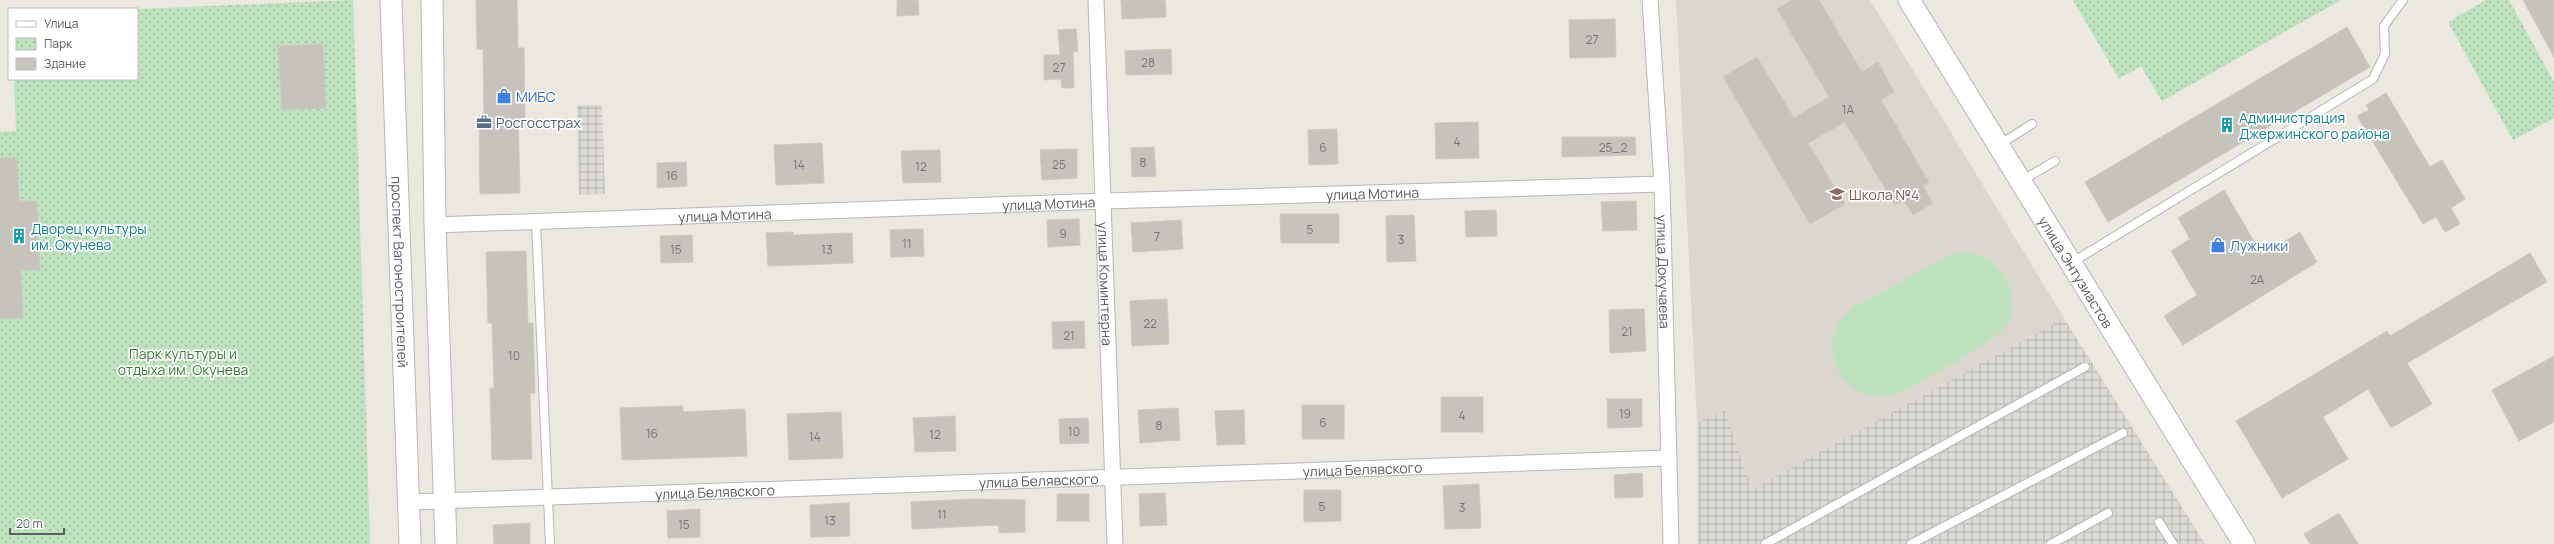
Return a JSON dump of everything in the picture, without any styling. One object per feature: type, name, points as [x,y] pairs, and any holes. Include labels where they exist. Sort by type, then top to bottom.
[{"type":"main road","name":"проспект Вагоностроителей","points":[[391,0],[410,544]]},
{"type":"main road","points":[[432,0],[435,225],[446,544]]},
{"type":"main road","name":"улица Энтузиастов","points":[[1909,0],[2244,544]]},
{"type":"street","name":"улица Коминтерна","points":[[1096,0],[1105,201],[1115,544]]},
{"type":"street","name":"улица Докучаева","points":[[1650,0],[1662,184],[1671,544]]},
{"type":"street","name":"улица Мотина","points":[[435,225],[1105,201],[1662,184]]},
{"type":"street","name":"улица Белявского","points":[[409,502],[1113,476],[1668,458]]},
{"type":"lane","points":[[2071,264],[2373,79],[2385,54],[2384,26],[2403,0]]},
{"type":"lane","points":[[1998,145],[2032,124]]},
{"type":"lane","points":[[2021,182],[2055,161]]},
{"type":"lane","points":[[536,221],[550,544]]},
{"type":"lane","points":[[1765,544],[2085,367]]},
{"type":"lane","points":[[1911,544],[2123,433]]},
{"type":"lane","points":[[2051,544],[2108,513]]},
{"type":"lane","points":[[2159,522],[2173,544]]},
{"type":"shaded area","name":"Школа №4","points":[[1676,0],[1870,0],[2064,318],[1752,489],[1725,411],[1697,422]]},
{"type":"shaded area","points":[[577,105],[602,105],[605,194],[579,195]]},
{"type":"shaded area","points":[[2064,318],[2205,544],[1698,544],[1697,422],[1725,410],[1752,489]]},
{"type":"green space","name":"Парк культуры и отдыха им. Окунева","points":[[353,0],[370,544],[0,544],[0,132],[16,131],[14,80],[138,80],[138,9]]},
{"type":"green space","points":[[2073,0],[2341,0],[2162,101],[2141,66],[2119,79]]},
{"type":"green space","points":[[2486,0],[2509,0],[2554,82],[2554,118],[2513,140],[2448,22]]},
{"type":"green space","points":[[1963,251],[1984,258],[2002,271],[2010,288],[2013,303],[2012,315],[2007,324],[1983,345],[1907,389],[1888,396],[1870,395],[1855,388],[1843,377],[1835,362],[1832,346],[1836,329],[1848,312],[1857,305],[1948,255]]},
{"type":"building","points":[[476,0],[517,0],[518,48],[524,48],[525,118],[518,118],[520,193],[480,194],[479,116],[484,116],[483,49],[477,49]]},
{"type":"building","points":[[897,0],[918,0],[919,15],[897,16]]},
{"type":"building","points":[[1121,0],[1165,0],[1166,17],[1122,19]]},
{"type":"building","name":"Школа №4","points":[[1792,0],[1819,0],[1862,72],[1878,62],[1894,92],[1881,100],[1929,182],[1923,186],[1933,203],[1913,215],[1904,201],[1895,205],[1845,122],[1808,143],[1845,204],[1810,224],[1723,77],[1757,57],[1794,118],[1829,97],[1777,9]]},
{"type":"building","points":[[2523,0],[2554,0],[2554,57]]},
{"type":"building","points":[[1615,19],[1616,57],[1570,58],[1569,20]]},
{"type":"building","name":"Администрация Джержинского района","points":[[2347,27],[2370,67],[2108,222],[2085,182]]},
{"type":"building","points":[[1076,29],[1078,51],[1073,52],[1074,88],[1062,88],[1061,79],[1044,80],[1044,55],[1060,55],[1058,30]]},
{"type":"building","points":[[323,44],[326,108],[282,110],[278,46]]},
{"type":"building","points":[[1171,49],[1172,74],[1126,75],[1125,51]]},
{"type":"building","points":[[2386,93],[2430,167],[2442,160],[2465,199],[2451,208],[2460,224],[2445,232],[2436,217],[2423,224],[2357,116],[2369,110],[2366,105]]},
{"type":"building","points":[[1478,122],[1479,158],[1436,159],[1435,123]]},
{"type":"building","points":[[1337,129],[1338,164],[1309,165],[1308,130]]},
{"type":"building","points":[[1562,137],[1635,137],[1636,155],[1562,157]]},
{"type":"building","points":[[822,143],[824,183],[776,185],[774,145]]},
{"type":"building","points":[[1154,147],[1156,176],[1132,177],[1131,148]]},
{"type":"building","points":[[1077,149],[1077,178],[1042,180],[1040,150]]},
{"type":"building","points":[[940,150],[941,182],[903,183],[901,151]]},
{"type":"building","name":"Дворец культуры им. Окунева","points":[[0,158],[17,158],[19,201],[37,201],[40,270],[21,270],[23,318],[0,319]]},
{"type":"building","points":[[686,162],[687,186],[657,188],[657,163]]},
{"type":"building","points":[[2224,190],[2262,255],[2300,232],[2317,262],[2183,345],[2164,316],[2197,295],[2171,251],[2190,239],[2178,218]]},
{"type":"building","points":[[1636,201],[1637,230],[1603,231],[1601,202]]},
{"type":"building","points":[[1496,210],[1497,236],[1466,237],[1465,211]]},
{"type":"building","points":[[1280,214],[1339,214],[1339,243],[1281,243]]},
{"type":"building","points":[[1414,215],[1416,261],[1387,262],[1386,216]]},
{"type":"building","points":[[1079,219],[1080,245],[1048,247],[1047,220]]},
{"type":"building","points":[[1181,220],[1183,249],[1133,252],[1131,223]]},
{"type":"building","points":[[923,229],[924,256],[891,257],[890,230]]},
{"type":"building","points":[[793,232],[793,235],[852,233],[853,263],[768,266],[766,233]]},
{"type":"building","points":[[692,235],[693,262],[661,263],[660,236]]},
{"type":"building","points":[[526,251],[528,323],[533,323],[535,393],[530,393],[532,459],[492,460],[490,388],[494,388],[492,323],[488,323],[486,252]]},
{"type":"building","points":[[2530,253],[2547,282],[2407,363],[2432,404],[2391,428],[2368,389],[2323,417],[2348,459],[2282,498],[2236,421],[2387,331],[2390,336]]},
{"type":"building","points":[[1167,299],[1169,344],[1132,346],[1130,301]]},
{"type":"building","points":[[1644,309],[1646,351],[1610,353],[1609,310]]},
{"type":"building","points":[[1084,321],[1085,348],[1053,349],[1052,322]]},
{"type":"building","points":[[2554,356],[2554,422],[2519,441],[2492,390]]},
{"type":"building","points":[[1441,397],[1483,397],[1483,432],[1441,432]]},
{"type":"building","points":[[1607,399],[1642,399],[1642,427],[1608,428]]},
{"type":"building","points":[[1302,405],[1344,405],[1344,439],[1302,439]]},
{"type":"building","points":[[683,406],[683,412],[745,409],[747,456],[622,460],[620,408]]},
{"type":"building","points":[[1178,408],[1180,440],[1140,443],[1138,410]]},
{"type":"building","points":[[1244,410],[1245,444],[1217,445],[1215,411]]},
{"type":"building","points":[[841,412],[843,458],[789,460],[787,414]]},
{"type":"building","points":[[955,416],[956,451],[915,452],[913,418]]},
{"type":"building","points":[[1088,418],[1089,443],[1060,444],[1059,419]]},
{"type":"building","points":[[1642,473],[1643,497],[1615,498],[1614,475]]},
{"type":"building","points":[[1479,484],[1481,528],[1445,529],[1443,486]]},
{"type":"building","points":[[1304,490],[1341,490],[1341,521],[1304,522]]},
{"type":"building","points":[[1165,493],[1167,525],[1140,526],[1139,494]]},
{"type":"building","points":[[1057,494],[1089,494],[1089,521],[1057,521]]},
{"type":"building","points":[[972,499],[1025,500],[1025,532],[999,533],[998,525],[912,529],[911,502]]},
{"type":"building","points":[[849,503],[850,536],[811,537],[810,505]]},
{"type":"building","points":[[700,509],[700,537],[668,538],[667,511]]},
{"type":"building","points":[[2339,513],[2358,544],[2310,544],[2304,534]]},
{"type":"building","points":[[530,523],[530,544],[494,544],[493,525]]},
{"type":"place","name":"МИБС","points":[[504,96]]},
{"type":"place","name":"Росгосстрах","points":[[484,122]]},
{"type":"place","name":"Администрация Джержинского района","points":[[2227,125]]},
{"type":"place","name":"Школа №4","points":[[1837,194]]},
{"type":"place","name":"Дворец культуры им. Окунева","points":[[19,236]]},
{"type":"place","name":"Лужники","points":[[2218,245]]}]
